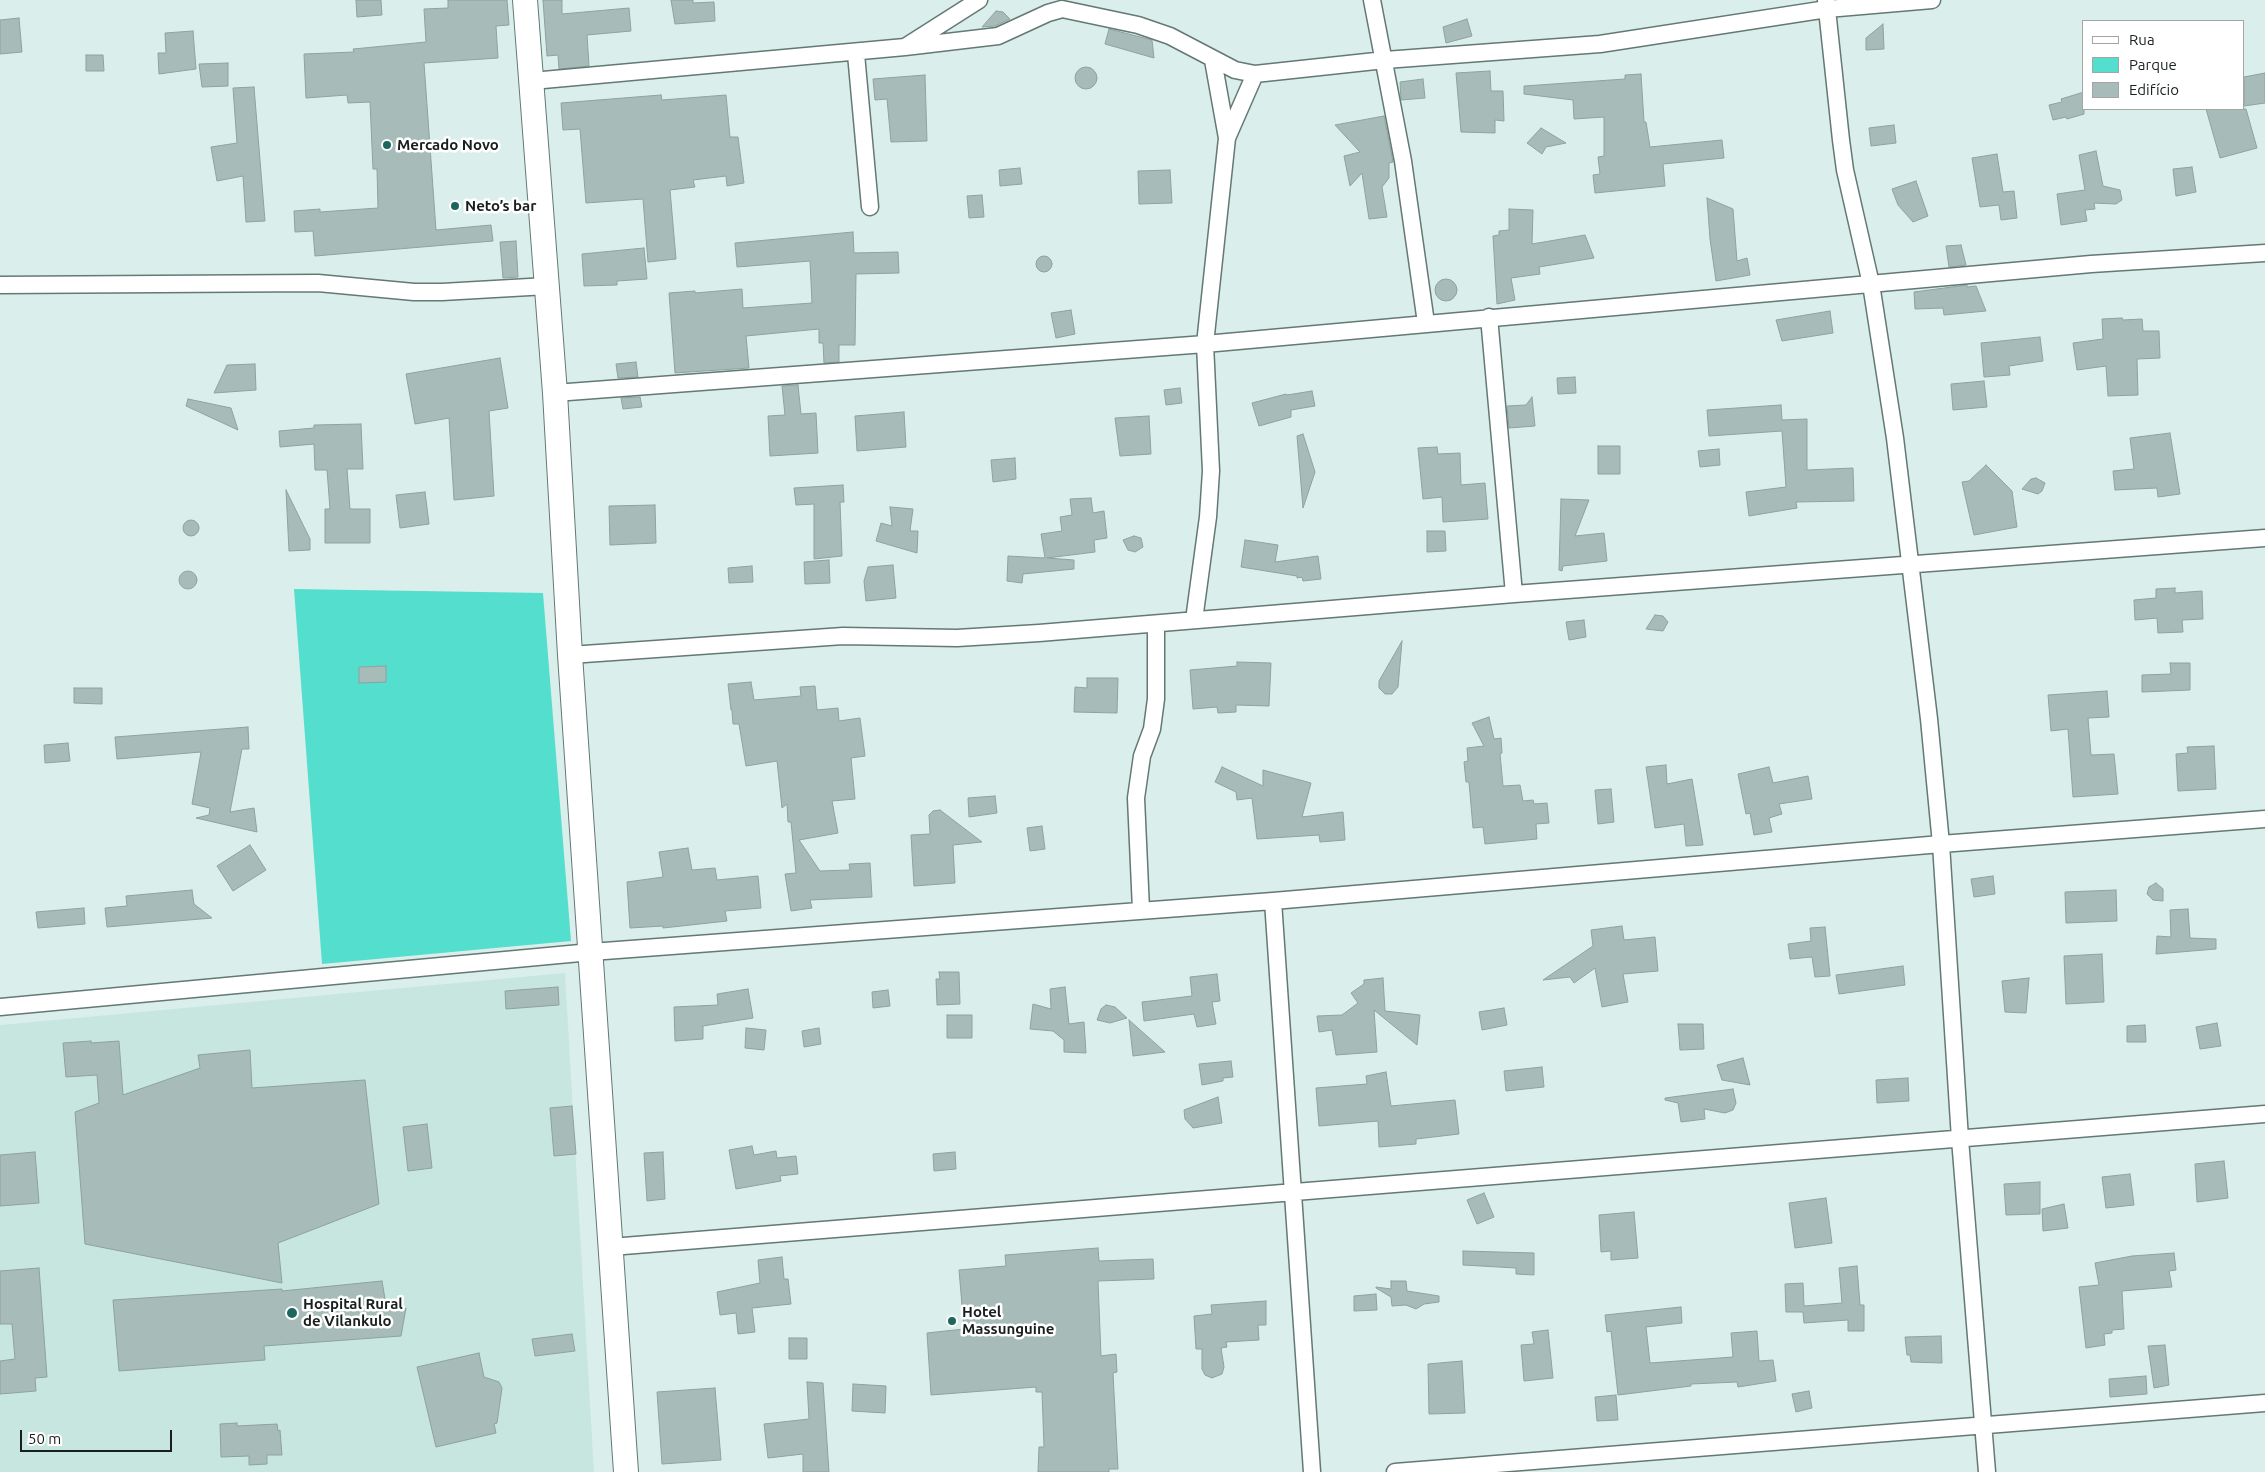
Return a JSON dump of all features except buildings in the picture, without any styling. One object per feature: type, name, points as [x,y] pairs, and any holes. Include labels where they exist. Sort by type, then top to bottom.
[{"type":"main road","points":[[525,0],[555,393],[570,655],[626,1472]]},
{"type":"street","points":[[906,48],[979,0]]},
{"type":"street","points":[[1372,0],[1385,60],[1413,223],[1426,323]]},
{"type":"street","points":[[532,81],[856,54],[998,36],[1065,5],[1170,36],[1235,70],[1255,74],[1385,60],[1600,44],[1826,5],[1932,0]]},
{"type":"street","points":[[1826,5],[1843,155],[1871,284],[1895,438],[1929,719],[1941,844],[1960,1139],[1988,1472]]},
{"type":"street","points":[[856,54],[870,207]]},
{"type":"street","points":[[1194,620],[1208,517],[1212,471],[1205,344],[1227,138],[1213,60]]},
{"type":"street","points":[[1227,138],[1255,74]]},
{"type":"street","points":[[555,393],[1205,344],[2092,264],[2265,253]]},
{"type":"street","points":[[0,285],[318,283],[414,292],[547,286]]},
{"type":"street","points":[[1489,317],[1514,594]]},
{"type":"street","points":[[570,655],[843,636],[957,638],[1039,634],[1514,594],[2265,538]]},
{"type":"street","points":[[1141,910],[1136,798],[1142,756],[1152,729],[1156,699],[1156,624]]},
{"type":"street","points":[[0,1007],[591,952],[1273,901],[1941,844],[2265,819]]},
{"type":"street","points":[[1273,901],[1312,1472]]},
{"type":"street","points":[[611,1247],[2265,1114]]},
{"type":"street","points":[[1395,1472],[2265,1403]]},
{"type":"shaded area","name":"Hospital Rural de Vilankulo","points":[[565,973],[594,1472],[0,1472],[0,1025]]},
{"type":"green space","points":[[294,589],[543,593],[571,941],[322,964]]},
{"type":"place","name":"Mercado Novo","points":[[387,145]]},
{"type":"place","name":"Neto’s bar","points":[[455,206]]},
{"type":"place","name":"Hospital Rural de Vilankulo","points":[[292,1313]]},
{"type":"place","name":"Hotel Massunguine","points":[[952,1321]]}]
